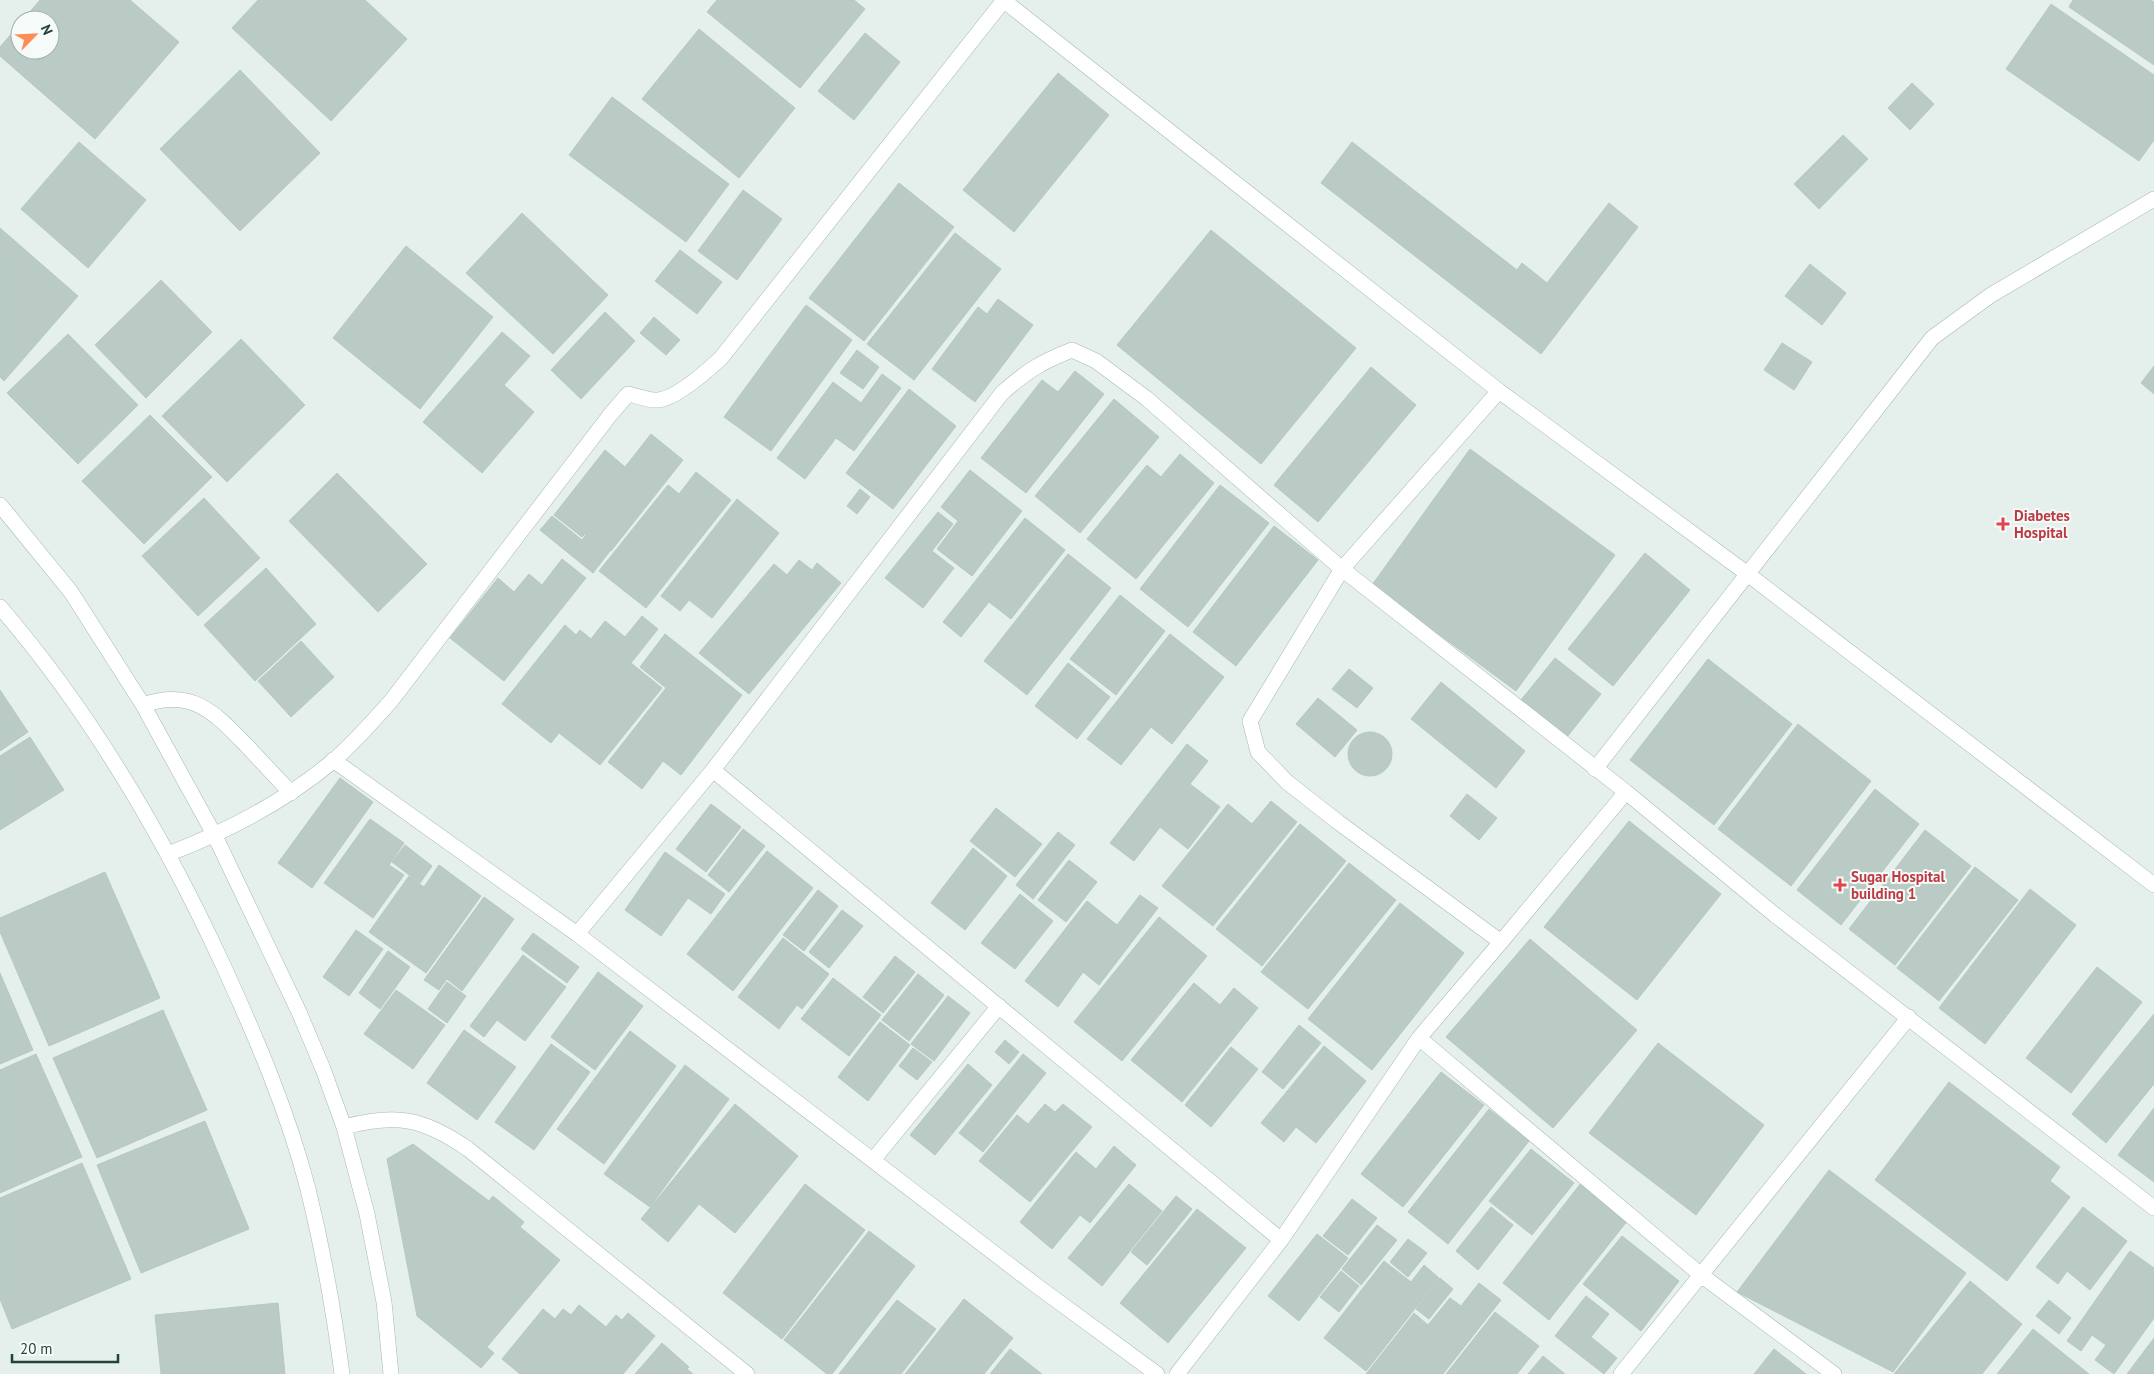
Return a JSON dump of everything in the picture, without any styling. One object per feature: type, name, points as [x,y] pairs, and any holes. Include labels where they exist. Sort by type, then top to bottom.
[{"type":"street","points":[[168,854],[215,836],[254,816],[291,793],[333,760],[391,701],[628,394],[659,400],[683,389],[701,377],[721,358],[1004,0],[1499,391],[1749,575],[2154,885]]},
{"type":"street","points":[[1595,769],[1749,575],[1932,338],[1990,295],[2154,199]]},
{"type":"street","points":[[577,934],[713,770],[1002,393],[1026,372],[1044,361],[1072,350],[1096,361],[1146,398],[1342,569],[1626,792],[1775,915],[2154,1208]]},
{"type":"street","points":[[1499,391],[1342,569],[1250,722],[1258,752],[1287,782],[1501,942]]},
{"type":"street","points":[[0,505],[71,592],[143,705],[215,836],[299,1012],[323,1069],[344,1127],[367,1214],[384,1302],[391,1374]]},
{"type":"street","points":[[0,606],[74,702],[122,773],[168,854],[238,998],[288,1123],[307,1188],[323,1253],[342,1374]]},
{"type":"street","points":[[143,705],[166,699],[180,699],[206,708],[226,724],[291,793]]},
{"type":"street","points":[[333,760],[577,934],[1037,1286],[1157,1374]]},
{"type":"street","points":[[713,770],[1281,1240]]},
{"type":"street","points":[[1176,1374],[1281,1240],[1419,1038],[1626,792]]},
{"type":"street","points":[[873,1160],[999,1006]]},
{"type":"street","points":[[1621,1374],[1909,1017]]},
{"type":"street","points":[[1419,1038],[1701,1275],[1834,1374]]},
{"type":"street","points":[[344,1127],[369,1120],[395,1119],[422,1123],[446,1134],[468,1149],[747,1374]]},
{"type":"building","points":[[40,0],[130,0],[179,42],[95,139],[0,56],[0,47],[10,36],[10,60],[60,60],[60,10],[32,10]]},
{"type":"building","points":[[258,0],[365,0],[407,39],[331,121],[232,28]]},
{"type":"building","points":[[717,0],[854,0],[865,9],[800,88],[707,12]]},
{"type":"building","points":[[2073,0],[2151,0],[2154,2],[2154,65],[2069,7]]},
{"type":"building","points":[[2051,4],[2154,75],[2154,140],[2139,161],[2006,69]]},
{"type":"building","points":[[699,29],[795,108],[739,178],[642,99]]},
{"type":"building","points":[[865,33],[900,62],[854,120],[818,91]]},
{"type":"building","points":[[240,70],[320,153],[240,231],[160,149]]},
{"type":"building","points":[[1058,73],[1109,115],[1014,232],[963,190]]},
{"type":"building","points":[[1912,83],[1934,104],[1910,130],[1888,108]]},
{"type":"building","points":[[612,97],[729,184],[686,242],[569,155]]},
{"type":"building","points":[[1843,135],[1868,159],[1819,209],[1794,184]]},
{"type":"building","points":[[79,142],[146,200],[88,268],[21,209]]},
{"type":"building","points":[[1352,142],[1517,270],[1522,263],[1547,283],[1609,203],[1638,227],[1541,354],[1321,183]]},
{"type":"building","points":[[899,183],[954,227],[864,341],[809,298]]},
{"type":"building","points":[[743,190],[782,219],[737,280],[698,251]]},
{"type":"building","points":[[522,213],[608,295],[553,354],[466,273]]},
{"type":"building","points":[[0,228],[78,296],[4,381],[0,377]]},
{"type":"building","points":[[1211,230],[1356,348],[1261,464],[1117,345]]},
{"type":"building","points":[[955,233],[1001,269],[914,380],[867,344]]},
{"type":"building","points":[[406,246],[493,317],[420,409],[333,338]]},
{"type":"building","points":[[680,250],[722,282],[697,314],[655,281]]},
{"type":"building","points":[[1810,264],[1846,293],[1822,325],[1785,296]]},
{"type":"building","points":[[161,280],[212,332],[146,398],[95,345]]},
{"type":"building","points":[[998,299],[1033,325],[975,402],[932,369],[978,307],[987,314]]},
{"type":"building","points":[[806,305],[852,340],[771,451],[724,417]]},
{"type":"building","points":[[605,312],[635,341],[581,399],[551,370]]},
{"type":"building","points":[[654,317],[680,340],[666,355],[640,333]]},
{"type":"building","points":[[502,332],[530,356],[504,385],[534,412],[482,473],[423,422]]},
{"type":"building","points":[[68,334],[138,405],[78,464],[7,393]]},
{"type":"building","points":[[241,339],[305,405],[227,482],[162,416]]},
{"type":"building","points":[[1782,343],[1812,362],[1794,390],[1764,370]]},
{"type":"building","points":[[857,350],[879,367],[863,389],[840,373]]},
{"type":"building","points":[[2154,366],[2154,394],[2141,383]]},
{"type":"building","points":[[1371,367],[1416,405],[1318,522],[1274,485]]},
{"type":"building","points":[[1075,371],[1104,394],[1026,493],[981,458],[1042,380],[1058,392]]},
{"type":"building","points":[[882,374],[901,388],[854,451],[836,438],[805,479],[777,458],[833,382],[861,403]]},
{"type":"building","points":[[909,389],[956,426],[893,509],[846,473]]},
{"type":"building","points":[[1114,399],[1159,437],[1080,533],[1035,496]]},
{"type":"building","points":[[150,415],[212,477],[144,544],[82,481]]},
{"type":"building","points":[[651,434],[683,460],[611,551],[587,532],[582,537],[554,515],[605,450],[625,467]]},
{"type":"building","points":[[1470,449],[1615,555],[1516,691],[1372,585]]},
{"type":"building","points":[[1180,454],[1214,483],[1136,579],[1087,539],[1147,465],[1161,477]]},
{"type":"building","points":[[970,470],[1022,511],[972,576],[937,549],[958,521],[941,507]]},
{"type":"building","points":[[696,472],[731,500],[646,608],[599,571],[668,485],[679,494]]},
{"type":"building","points":[[337,473],[427,564],[378,612],[289,521]]},
{"type":"building","points":[[1220,485],[1269,523],[1188,627],[1140,589]]},
{"type":"building","points":[[860,489],[870,497],[857,514],[847,506]]},
{"type":"building","points":[[204,498],[260,558],[198,616],[142,556]]},
{"type":"building","points":[[737,499],[779,533],[712,618],[689,600],[680,611],[661,596]]},
{"type":"building","points":[[938,512],[953,524],[932,551],[954,568],[923,608],[885,578]]},
{"type":"building","points":[[552,516],[582,540],[587,533],[610,551],[593,573],[540,530]]},
{"type":"building","points":[[1025,518],[1065,550],[1011,619],[989,602],[961,637],[943,622]]},
{"type":"building","points":[[1274,526],[1318,560],[1236,666],[1193,632]]},
{"type":"building","points":[[1645,553],[1690,590],[1613,686],[1568,649]]},
{"type":"building","points":[[1068,554],[1111,588],[1027,695],[984,661]]},
{"type":"building","points":[[562,559],[586,578],[504,681],[450,638],[498,578],[514,592],[529,574],[542,585]]},
{"type":"building","points":[[799,560],[812,570],[817,563],[841,583],[749,694],[699,653],[774,564],[787,575]]},
{"type":"building","points":[[266,568],[316,624],[255,681],[204,625]]},
{"type":"building","points":[[1120,595],[1165,631],[1116,695],[1070,659]]},
{"type":"building","points":[[642,616],[658,629],[631,663],[662,688],[600,765],[559,733],[551,743],[502,704],[565,625],[576,635],[580,630],[591,639],[605,621],[625,637]]},
{"type":"building","points":[[665,634],[742,695],[681,775],[663,761],[642,789],[608,762],[666,688],[640,667]]},
{"type":"building","points":[[1170,634],[1224,677],[1172,744],[1151,727],[1121,765],[1087,739]]},
{"type":"building","points":[[301,641],[334,677],[291,717],[258,681]]},
{"type":"building","points":[[1555,658],[1601,694],[1567,737],[1521,700]]},
{"type":"building","points":[[1708,659],[1792,724],[1714,825],[1630,760]]},
{"type":"building","points":[[1068,663],[1110,697],[1077,739],[1035,706]]},
{"type":"building","points":[[1349,669],[1373,688],[1357,708],[1332,689]]},
{"type":"building","points":[[1441,682],[1525,751],[1496,788],[1411,719]]},
{"type":"building","points":[[0,690],[28,732],[0,751]]},
{"type":"building","points":[[1318,698],[1357,730],[1335,757],[1296,724]]},
{"type":"building","points":[[1798,724],[1871,781],[1791,886],[1718,829]]},
{"type":"building","points":[[1366,732],[1374,732],[1386,738],[1392,754],[1386,770],[1374,776],[1366,776],[1354,770],[1348,758],[1348,750],[1354,738]]},
{"type":"building","points":[[30,737],[64,790],[0,830],[0,756]]},
{"type":"building","points":[[1187,744],[1208,761],[1190,784],[1220,807],[1188,849],[1160,827],[1134,861],[1110,843]]},
{"type":"building","points":[[340,778],[373,802],[312,888],[278,863]]},
{"type":"building","points":[[1875,789],[1919,824],[1841,925],[1797,890]]},
{"type":"building","points":[[1467,794],[1497,818],[1479,840],[1450,816]]},
{"type":"building","points":[[1271,801],[1297,822],[1213,926],[1162,886],[1228,804],[1252,824]]},
{"type":"building","points":[[711,804],[741,827],[706,872],[676,849]]},
{"type":"building","points":[[996,808],[1042,844],[1015,877],[970,841]]},
{"type":"building","points":[[370,819],[404,843],[389,865],[404,875],[373,918],[324,883]]},
{"type":"building","points":[[1629,821],[1721,894],[1637,1000],[1544,927]]},
{"type":"building","points":[[1300,824],[1346,861],[1262,966],[1216,929]]},
{"type":"building","points":[[743,829],[765,846],[729,892],[708,875]]},
{"type":"building","points":[[1925,830],[1971,866],[1895,965],[1849,929]]},
{"type":"building","points":[[1058,832],[1075,845],[1033,899],[1016,885]]},
{"type":"building","points":[[405,845],[432,866],[420,883],[392,862]]},
{"type":"building","points":[[973,848],[1007,876],[965,930],[931,903]]},
{"type":"building","points":[[767,851],[813,888],[733,991],[687,954]]},
{"type":"building","points":[[665,852],[725,894],[711,914],[688,898],[661,936],[625,910]]},
{"type":"building","points":[[1069,860],[1097,882],[1066,922],[1038,900]]},
{"type":"building","points":[[1349,863],[1396,900],[1308,1009],[1261,972]]},
{"type":"building","points":[[439,865],[481,896],[426,973],[369,932],[409,876],[424,887]]},
{"type":"building","points":[[1975,867],[2018,900],[1939,1001],[1897,968]]},
{"type":"building","points":[[105,872],[160,998],[49,1046],[0,932],[0,918]]},
{"type":"building","points":[[2030,889],[2076,925],[1985,1044],[1939,1008]]},
{"type":"building","points":[[818,890],[838,906],[804,951],[783,935]]},
{"type":"building","points":[[1020,894],[1053,921],[1015,969],[981,943]]},
{"type":"building","points":[[1140,895],[1158,908],[1099,985],[1083,972],[1058,1007],[1025,981],[1087,901],[1117,925]]},
{"type":"building","points":[[484,897],[514,919],[462,991],[447,979],[439,990],[424,980]]},
{"type":"building","points":[[1400,903],[1464,953],[1372,1070],[1308,1019]]},
{"type":"building","points":[[842,910],[863,926],[829,968],[809,952]]},
{"type":"building","points":[[1159,917],[1207,956],[1122,1061],[1074,1022]]},
{"type":"building","points":[[356,930],[383,949],[349,996],[323,977]]},
{"type":"building","points":[[533,933],[579,967],[567,983],[521,949]]},
{"type":"building","points":[[783,938],[829,974],[802,1009],[797,1005],[779,1029],[738,997]]},
{"type":"building","points":[[1530,939],[1637,1030],[1553,1128],[1446,1037]]},
{"type":"building","points":[[388,951],[410,967],[380,1009],[359,993]]},
{"type":"building","points":[[523,955],[566,987],[525,1041],[497,1020],[484,1037],[470,1026]]},
{"type":"building","points":[[895,956],[915,972],[883,1013],[863,997]]},
{"type":"building","points":[[2097,967],[2142,1002],[2071,1093],[2026,1058]]},
{"type":"building","points":[[598,972],[643,1006],[595,1070],[551,1037]]},
{"type":"building","points":[[0,973],[33,1050],[0,1064]]},
{"type":"building","points":[[918,974],[944,995],[909,1041],[882,1020]]},
{"type":"building","points":[[833,978],[881,1015],[849,1056],[801,1019]]},
{"type":"building","points":[[447,982],[466,996],[447,1023],[428,1009]]},
{"type":"building","points":[[1194,983],[1220,1005],[1234,988],[1258,1008],[1182,1102],[1131,1060]]},
{"type":"building","points":[[396,990],[445,1025],[413,1069],[364,1034]]},
{"type":"building","points":[[948,996],[970,1013],[934,1061],[911,1044]]},
{"type":"building","points":[[163,1010],[207,1110],[97,1158],[53,1058]]},
{"type":"building","points":[[2154,1014],[2154,1084],[2106,1143],[2072,1114]]},
{"type":"building","points":[[880,1022],[910,1045],[868,1101],[838,1077]]},
{"type":"building","points":[[1299,1025],[1321,1043],[1283,1089],[1262,1072]]},
{"type":"building","points":[[464,1030],[516,1067],[477,1120],[427,1083]]},
{"type":"building","points":[[630,1031],[676,1066],[604,1164],[557,1129]]},
{"type":"building","points":[[1005,1040],[1019,1052],[1009,1064],[995,1052]]},
{"type":"building","points":[[1658,1043],[1764,1125],[1696,1215],[1589,1133]]},
{"type":"building","points":[[551,1044],[590,1072],[534,1150],[495,1122]]},
{"type":"building","points":[[1324,1046],[1366,1081],[1316,1143],[1296,1127],[1284,1142],[1261,1123]]},
{"type":"building","points":[[1231,1047],[1258,1069],[1211,1127],[1185,1105]]},
{"type":"building","points":[[913,1048],[932,1062],[917,1080],[899,1066]]},
{"type":"building","points":[[36,1054],[82,1157],[0,1193],[0,1070]]},
{"type":"building","points":[[1023,1054],[1046,1073],[983,1152],[959,1133]]},
{"type":"building","points":[[968,1064],[992,1085],[935,1155],[910,1135]]},
{"type":"building","points":[[685,1065],[729,1099],[650,1207],[604,1174]]},
{"type":"building","points":[[1441,1072],[1484,1105],[1403,1207],[1361,1174]]},
{"type":"building","points":[[1949,1082],[2060,1167],[2050,1181],[2070,1197],[2007,1281],[1875,1180]]},
{"type":"building","points":[[735,1104],[798,1156],[735,1233],[699,1204],[668,1242],[641,1219]]},
{"type":"building","points":[[1045,1104],[1055,1112],[1063,1104],[1092,1127],[1030,1202],[979,1161],[1017,1115],[1028,1124]]},
{"type":"building","points":[[2154,1108],[2154,1182],[2118,1155]]},
{"type":"building","points":[[1489,1109],[1529,1141],[1448,1244],[1408,1212]]},
{"type":"building","points":[[205,1121],[249,1229],[141,1273],[97,1165]]},
{"type":"building","points":[[413,1144],[489,1201],[493,1196],[524,1222],[520,1227],[560,1260],[487,1347],[494,1353],[481,1368],[417,1316],[387,1159]]},
{"type":"building","points":[[1114,1146],[1136,1165],[1090,1223],[1080,1215],[1052,1249],[1020,1222],[1076,1152],[1096,1169]]},
{"type":"building","points":[[1531,1149],[1574,1183],[1532,1235],[1489,1201]]},
{"type":"building","points":[[82,1163],[131,1279],[12,1329],[0,1299],[0,1198]]},
{"type":"building","points":[[1829,1170],[1966,1273],[1893,1372],[1737,1292]]},
{"type":"building","points":[[1581,1183],[1628,1220],[1549,1320],[1503,1283]]},
{"type":"building","points":[[805,1184],[865,1230],[782,1339],[723,1293]]},
{"type":"building","points":[[1129,1184],[1162,1211],[1102,1286],[1068,1258]]},
{"type":"building","points":[[1176,1196],[1192,1209],[1147,1265],[1131,1252]]},
{"type":"building","points":[[1352,1199],[1377,1218],[1348,1255],[1323,1236]]},
{"type":"building","points":[[1491,1207],[1513,1225],[1478,1270],[1456,1251]]},
{"type":"building","points":[[2083,1207],[2127,1241],[2090,1290],[2067,1271],[2058,1284],[2036,1267]]},
{"type":"building","points":[[1197,1209],[1246,1248],[1168,1343],[1120,1303]]},
{"type":"building","points":[[1377,1225],[1397,1240],[1361,1285],[1342,1269]]},
{"type":"building","points":[[869,1231],[915,1266],[832,1374],[827,1374],[784,1340]]},
{"type":"building","points":[[1317,1234],[1348,1258],[1299,1321],[1268,1296]]},
{"type":"building","points":[[1622,1236],[1679,1281],[1641,1331],[1583,1284]]},
{"type":"building","points":[[1408,1239],[1427,1253],[1408,1277],[1390,1262]]},
{"type":"building","points":[[2130,1251],[2154,1268],[2154,1318],[2114,1374],[2095,1360],[2106,1345],[2092,1335],[2081,1351],[2067,1341]]},
{"type":"building","points":[[1384,1261],[1411,1282],[1424,1265],[1439,1278],[1366,1371],[1324,1338]]},
{"type":"building","points":[[1341,1271],[1359,1286],[1339,1312],[1320,1297]]},
{"type":"building","points":[[1440,1278],[1453,1289],[1429,1319],[1416,1309]]},
{"type":"building","points":[[1970,1281],[2022,1324],[1982,1374],[1894,1374]]},
{"type":"building","points":[[1479,1283],[1501,1300],[1443,1374],[1366,1374],[1414,1313],[1428,1325],[1450,1298],[1461,1306]]},
{"type":"building","points":[[1586,1296],[1609,1314],[1591,1337],[1617,1358],[1604,1374],[1555,1336]]},
{"type":"building","points":[[964,1299],[1013,1338],[984,1374],[905,1374]]},
{"type":"building","points":[[897,1300],[936,1329],[901,1374],[839,1374]]},
{"type":"building","points":[[2049,1300],[2071,1318],[2059,1334],[2036,1316]]},
{"type":"building","points":[[278,1303],[285,1374],[161,1374],[155,1315]]},
{"type":"building","points":[[579,1305],[606,1327],[616,1315],[622,1320],[628,1313],[655,1336],[623,1374],[520,1374],[502,1359],[543,1309],[555,1319],[563,1309],[571,1315]]},
{"type":"building","points":[[1495,1312],[1539,1346],[1517,1374],[1446,1374]]},
{"type":"building","points":[[2033,1329],[2089,1374],[1997,1374]]},
{"type":"building","points":[[2154,1338],[2154,1374],[2127,1374]]},
{"type":"building","points":[[662,1343],[689,1367],[687,1369],[693,1374],[635,1374]]},
{"type":"building","points":[[1010,1349],[1042,1374],[990,1374]]},
{"type":"building","points":[[1774,1349],[1806,1374],[1754,1374]]},
{"type":"building","points":[[1543,1356],[1565,1374],[1528,1374]]},
{"type":"place","name":"Diabetes Hospital","points":[[2003,524]]},
{"type":"place","name":"Sugar Hospital building 1","points":[[1840,885]]}]
